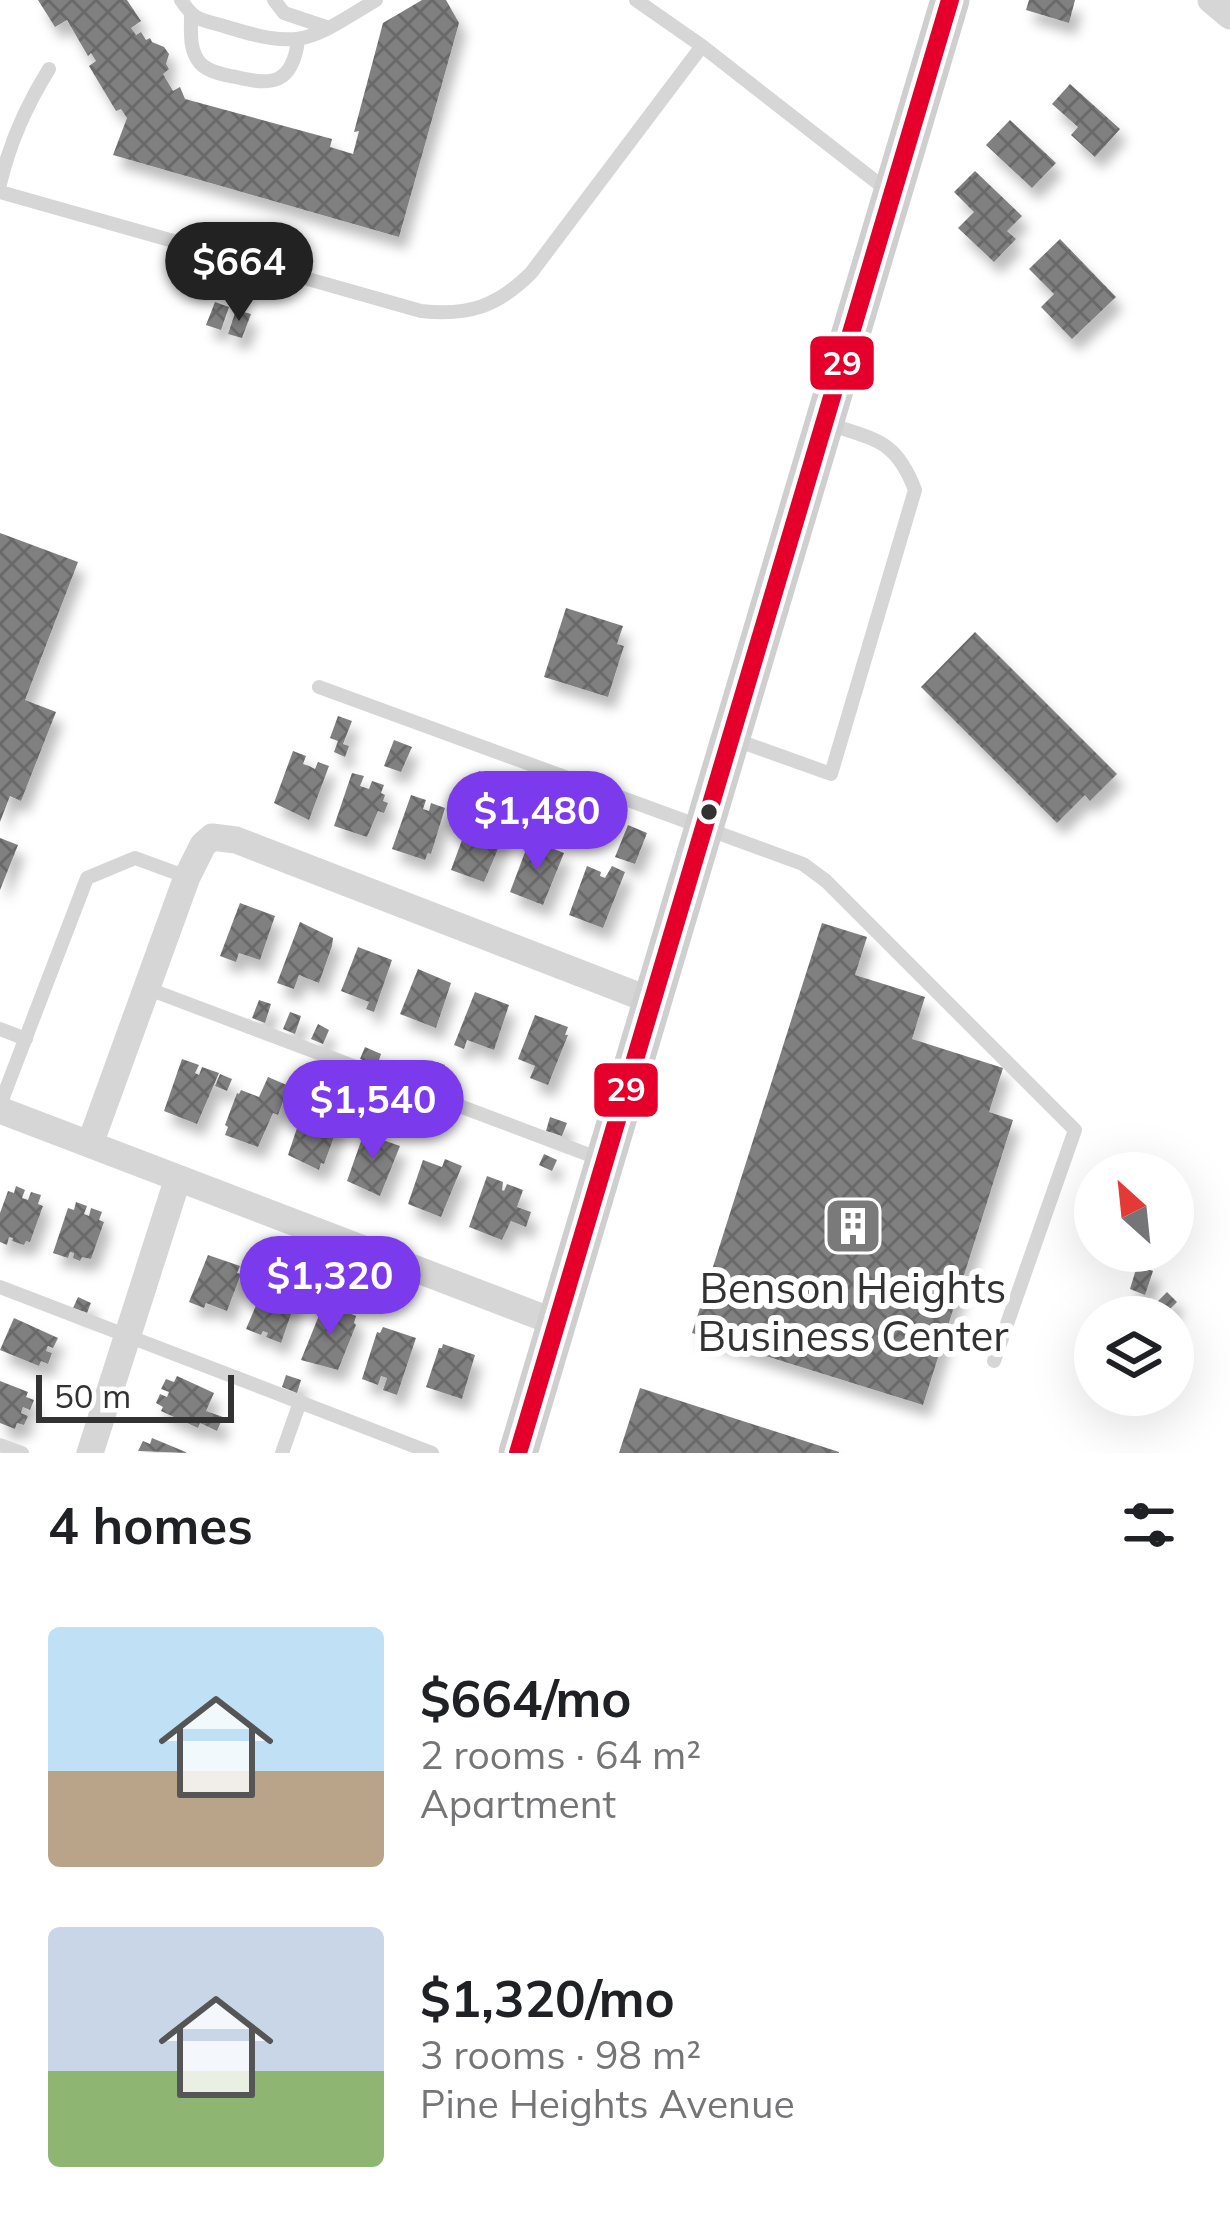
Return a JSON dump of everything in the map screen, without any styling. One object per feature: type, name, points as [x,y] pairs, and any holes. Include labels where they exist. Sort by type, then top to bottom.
[{"type":"street","points":[[518,1453],[950,0]]},
{"type":"street","points":[[1210,0],[1230,16]]},
{"type":"street","points":[[90,1144],[187,877],[212,836],[236,840],[652,1001]]},
{"type":"street","points":[[0,1108],[556,1323]]},
{"type":"street","points":[[90,1453],[178,1178]]},
{"type":"lane","points":[[181,0],[191,16],[191,46],[200,64],[215,72],[263,84],[278,79],[296,57],[298,41]]},
{"type":"lane","points":[[274,0],[284,13],[329,28]]},
{"type":"lane","points":[[191,16],[265,39],[298,41],[376,0]]},
{"type":"lane","points":[[636,0],[892,194]]},
{"type":"lane","points":[[49,69],[9,146],[0,188],[422,311],[448,314],[469,311],[514,290],[702,46]]},
{"type":"lane","points":[[730,738],[831,774],[915,490],[896,453],[880,442],[824,422]]},
{"type":"lane","points":[[320,687],[802,864],[826,881],[1076,1130],[994,1361]]},
{"type":"lane","points":[[0,1108],[87,878],[135,858],[187,877]]},
{"type":"lane","points":[[146,988],[605,1161]]},
{"type":"lane","points":[[0,1029],[26,1040]]},
{"type":"lane","points":[[0,1287],[432,1453]]},
{"type":"lane","points":[[282,1453],[300,1402]]},
{"type":"lane","points":[[0,1445],[22,1453]]},
{"type":"building","points":[[38,0],[127,0],[141,21],[131,28],[136,35],[141,32],[169,54],[169,69],[163,74],[173,91],[180,87],[185,99],[332,139],[330,147],[353,154],[359,131],[354,132],[383,23],[422,0],[446,0],[459,23],[399,237],[113,155],[127,118],[121,109],[116,111],[89,66],[96,61],[91,53],[88,56],[67,20],[55,27]]},
{"type":"building","points":[[1029,0],[1075,0],[1069,23],[1026,10]]},
{"type":"building","points":[[1070,84],[1120,129],[1095,157],[1071,135],[1078,127],[1052,104]]},
{"type":"building","points":[[1010,120],[1056,163],[1032,188],[986,145]]},
{"type":"building","points":[[975,171],[1022,216],[1007,231],[1016,239],[994,262],[958,228],[974,212],[954,192]]},
{"type":"building","points":[[1060,239],[1116,297],[1072,339],[1041,307],[1054,294],[1029,269]]},
{"type":"building","points":[[215,302],[229,307],[221,330],[206,325]]},
{"type":"building","points":[[236,310],[251,314],[242,338],[228,334]]},
{"type":"building","points":[[0,533],[78,562],[25,700],[56,712],[21,801],[10,796],[0,822]]},
{"type":"building","points":[[566,608],[623,626],[617,644],[624,646],[608,697],[544,677]]},
{"type":"building","points":[[975,632],[1117,774],[1090,801],[1085,795],[1057,823],[921,687]]},
{"type":"building","points":[[338,716],[352,721],[343,744],[349,746],[345,757],[334,752],[338,741],[330,738]]},
{"type":"building","points":[[394,740],[412,747],[401,772],[384,766]]},
{"type":"building","points":[[293,751],[306,756],[303,764],[315,769],[318,762],[329,766],[309,820],[274,803]]},
{"type":"building","points":[[479,771],[497,777],[488,801],[470,794]]},
{"type":"building","points":[[352,773],[364,776],[360,786],[369,789],[372,781],[384,785],[381,793],[388,803],[384,813],[378,811],[367,837],[334,826]]},
{"type":"building","points":[[541,794],[555,799],[545,825],[532,819]]},
{"type":"building","points":[[411,795],[426,800],[423,809],[429,811],[431,803],[445,808],[425,860],[392,849]]},
{"type":"building","points":[[470,818],[486,823],[483,831],[487,833],[490,825],[506,830],[484,882],[451,870]]},
{"type":"building","points":[[628,825],[647,833],[635,864],[615,857]]},
{"type":"building","points":[[0,838],[18,845],[0,890]]},
{"type":"building","points":[[530,839],[544,844],[540,853],[546,856],[549,847],[564,853],[543,905],[510,892]]},
{"type":"building","points":[[587,866],[605,878],[612,866],[625,872],[603,928],[569,915]]},
{"type":"building","points":[[240,903],[275,916],[260,960],[239,953],[236,962],[220,956]]},
{"type":"building","points":[[300,922],[333,938],[319,983],[299,975],[294,989],[277,983]]},
{"type":"building","name":"Benson Heights Business Center","points":[[822,923],[867,937],[855,975],[925,997],[912,1039],[1003,1068],[989,1112],[1013,1120],[923,1405],[692,1333]]},
{"type":"building","points":[[358,947],[392,960],[374,1012],[366,1009],[369,1002],[341,991]]},
{"type":"building","points":[[418,969],[451,983],[436,1028],[400,1014]]},
{"type":"building","points":[[475,992],[509,1005],[494,1050],[467,1040],[464,1049],[454,1045]]},
{"type":"building","points":[[259,1000],[271,1004],[265,1023],[252,1018]]},
{"type":"building","points":[[290,1012],[301,1016],[295,1034],[283,1029]]},
{"type":"building","points":[[535,1015],[568,1027],[548,1085],[530,1078],[535,1066],[518,1059]]},
{"type":"building","points":[[318,1024],[329,1030],[323,1044],[311,1039]]},
{"type":"building","points":[[365,1047],[381,1054],[377,1066],[360,1059]]},
{"type":"building","points":[[182,1059],[199,1065],[195,1073],[199,1075],[202,1067],[219,1073],[197,1124],[164,1111]]},
{"type":"building","points":[[437,1062],[445,1065],[439,1083],[431,1080]]},
{"type":"building","points":[[220,1074],[232,1079],[227,1091],[215,1086]]},
{"type":"building","points":[[268,1077],[289,1086],[258,1147],[225,1135],[237,1093],[241,1090],[259,1097]]},
{"type":"building","points":[[305,1104],[321,1110],[319,1120],[325,1112],[341,1118],[319,1170],[288,1155]]},
{"type":"building","points":[[550,1117],[567,1123],[562,1136],[546,1131]]},
{"type":"building","points":[[366,1127],[382,1133],[379,1143],[400,1146],[380,1196],[347,1181]]},
{"type":"building","points":[[544,1154],[557,1160],[552,1171],[539,1165]]},
{"type":"building","points":[[445,1159],[462,1166],[441,1217],[408,1204],[423,1160],[442,1167]]},
{"type":"building","points":[[487,1176],[503,1182],[504,1191],[507,1184],[523,1190],[517,1207],[531,1212],[526,1227],[511,1221],[502,1240],[469,1227]]},
{"type":"building","points":[[16,1186],[25,1190],[22,1198],[28,1200],[31,1192],[41,1195],[38,1204],[43,1206],[30,1242],[24,1245],[9,1237],[7,1245],[0,1242],[0,1213],[8,1191],[14,1193]]},
{"type":"building","points":[[76,1202],[87,1206],[84,1214],[89,1216],[91,1208],[102,1212],[99,1220],[104,1222],[91,1259],[80,1261],[73,1258],[74,1253],[68,1258],[53,1253],[68,1208],[74,1210]]},
{"type":"building","points":[[208,1255],[240,1266],[227,1311],[189,1302]]},
{"type":"building","points":[[1135,1272],[1153,1272],[1145,1295],[1130,1289]]},
{"type":"building","points":[[266,1282],[298,1294],[281,1343],[263,1331],[261,1335],[246,1329]]},
{"type":"building","points":[[78,1297],[91,1303],[87,1313],[73,1308]]},
{"type":"building","points":[[324,1303],[356,1316],[338,1370],[301,1360]]},
{"type":"building","points":[[14,1318],[58,1338],[53,1348],[47,1348],[52,1353],[48,1364],[41,1361],[39,1366],[0,1350]]},
{"type":"building","points":[[383,1327],[416,1338],[397,1395],[383,1390],[387,1378],[381,1376],[378,1385],[362,1379],[377,1332]]},
{"type":"building","points":[[443,1344],[475,1355],[462,1399],[426,1387]]},
{"type":"building","points":[[286,1375],[301,1380],[297,1393],[282,1387]]},
{"type":"building","points":[[177,1376],[214,1393],[206,1411],[223,1417],[217,1431],[161,1411],[163,1407],[156,1403],[160,1394],[167,1397],[169,1392],[161,1389],[166,1379],[174,1382]]},
{"type":"building","points":[[0,1381],[28,1392],[26,1397],[34,1400],[30,1410],[23,1407],[21,1413],[28,1416],[15,1429],[0,1423]]},
{"type":"building","points":[[640,1388],[839,1452],[839,1453],[619,1453]]},
{"type":"building","points":[[152,1438],[188,1453],[138,1451],[143,1441],[150,1444]]},
{"type":"transit line","name":"29","points":[[518,1453],[950,0]]},
{"type":"place","name":"Benson Heights Business Center","points":[[853,1226]]}]
